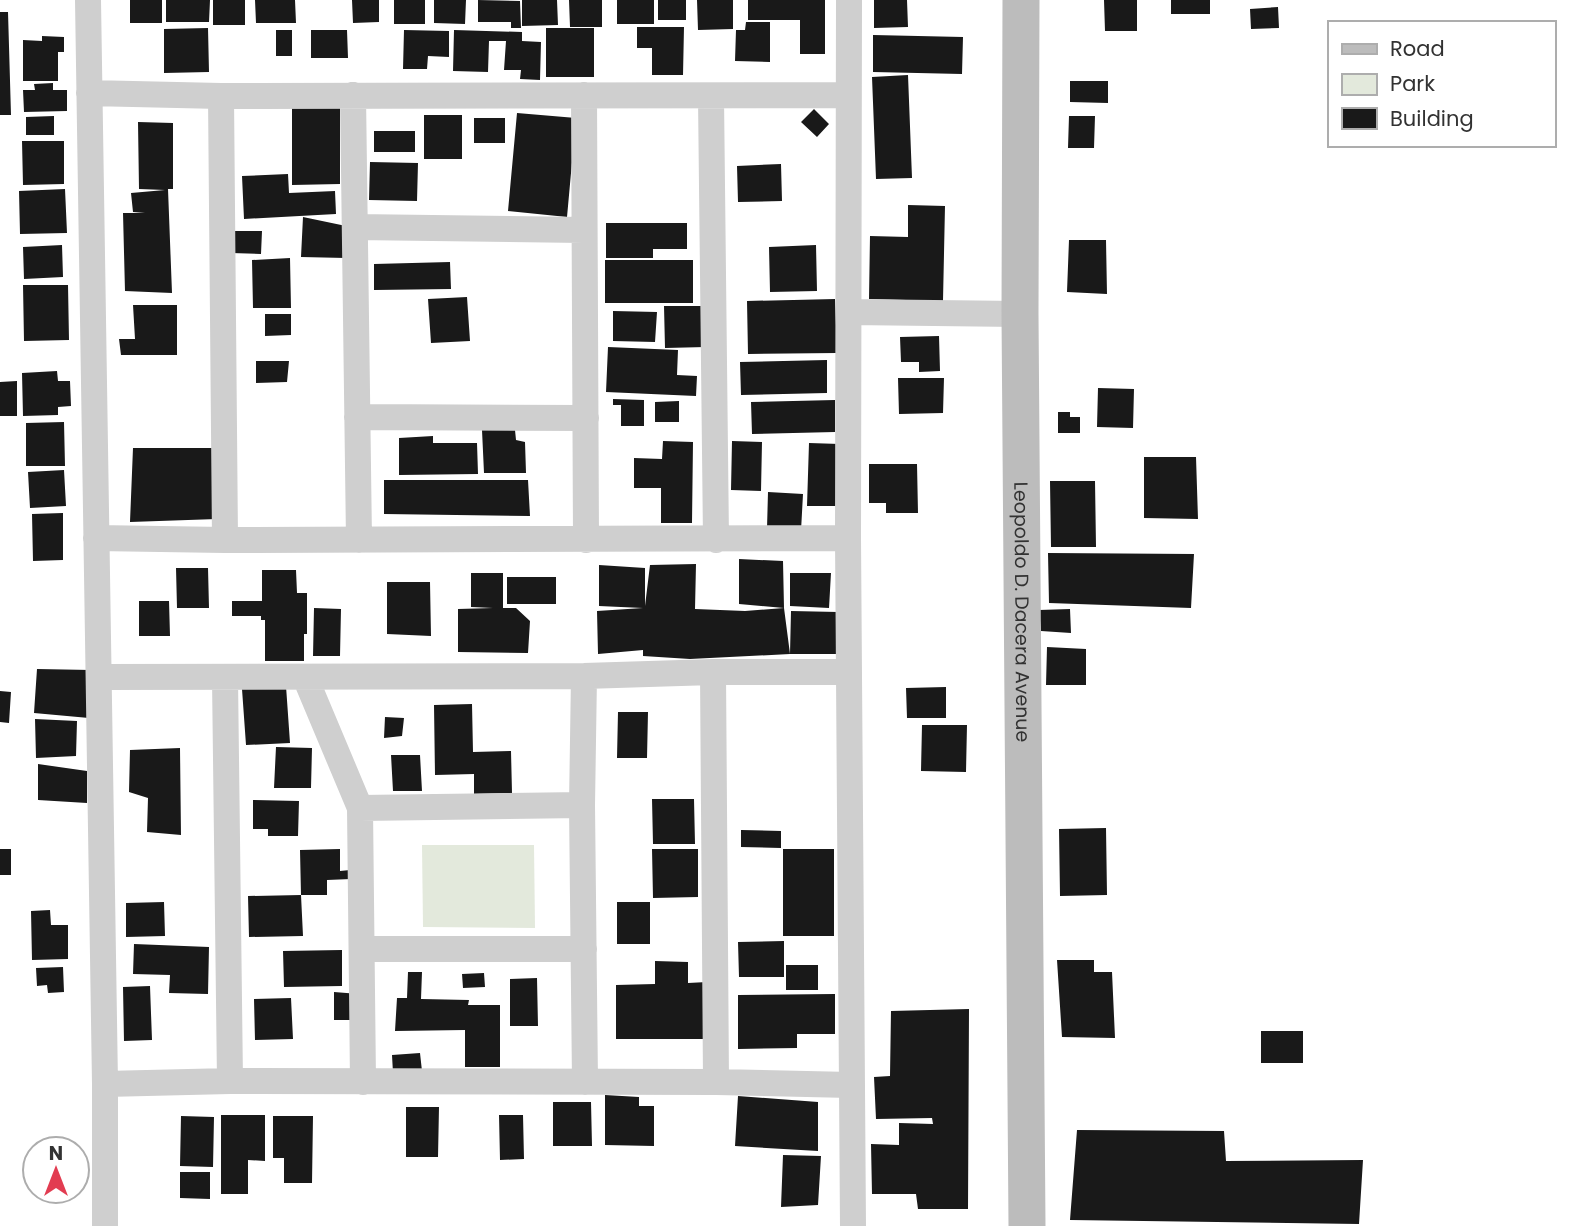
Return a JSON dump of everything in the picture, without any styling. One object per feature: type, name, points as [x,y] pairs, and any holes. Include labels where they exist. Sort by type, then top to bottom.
[{"type":"main road","name":"Leopoldo D. Dacera Avenue","points":[[1021,0],[1020,314],[1027,1226]]},
{"type":"street","points":[[89,0],[105,1226]]},
{"type":"street","points":[[849,0],[849,672],[853,1226]]},
{"type":"street","points":[[89,93],[221,96],[848,95]]},
{"type":"street","points":[[352,95],[359,540]]},
{"type":"street","points":[[584,95],[586,540]]},
{"type":"street","points":[[221,96],[225,540]]},
{"type":"street","points":[[711,97],[716,540]]},
{"type":"street","points":[[355,227],[584,230]]},
{"type":"street","points":[[849,312],[1020,314]]},
{"type":"street","points":[[357,417],[586,418]]},
{"type":"street","points":[[96,538],[849,538]]},
{"type":"street","points":[[99,677],[584,676],[713,671],[849,672]]},
{"type":"street","points":[[713,671],[716,1082]]},
{"type":"street","points":[[584,676],[582,805],[585,1082]]},
{"type":"street","points":[[305,677],[360,808],[363,1082]]},
{"type":"street","points":[[225,678],[230,1081]]},
{"type":"street","points":[[360,808],[582,805]]},
{"type":"street","points":[[363,949],[584,949]]},
{"type":"street","points":[[105,1084],[230,1081],[716,1082],[851,1085]]},
{"type":"green space","points":[[422,845],[534,845],[535,928],[423,927]]},
{"type":"building","points":[[130,0],[162,0],[162,23],[130,23]]},
{"type":"building","points":[[166,0],[210,0],[209,22],[166,22]]},
{"type":"building","points":[[213,0],[245,0],[245,25],[213,25]]},
{"type":"building","points":[[255,0],[295,0],[296,23],[256,23]]},
{"type":"building","points":[[352,0],[379,0],[379,22],[353,23]]},
{"type":"building","points":[[394,0],[425,0],[425,24],[394,24]]},
{"type":"building","points":[[434,0],[466,0],[465,24],[434,23]]},
{"type":"building","points":[[478,0],[520,1],[521,28],[511,28],[511,22],[478,22]]},
{"type":"building","points":[[522,0],[557,0],[558,25],[522,26]]},
{"type":"building","points":[[569,0],[602,0],[602,27],[570,27]]},
{"type":"building","points":[[617,0],[654,0],[654,24],[617,24]]},
{"type":"building","points":[[658,0],[686,0],[686,20],[658,20]]},
{"type":"building","points":[[697,0],[733,0],[733,29],[698,30]]},
{"type":"building","points":[[748,0],[825,0],[825,54],[800,54],[800,20],[748,20]]},
{"type":"building","points":[[874,0],[907,0],[908,27],[874,28]]},
{"type":"building","points":[[1104,0],[1137,0],[1137,31],[1105,31]]},
{"type":"building","points":[[1171,0],[1210,0],[1210,14],[1171,14]]},
{"type":"building","points":[[1278,7],[1279,28],[1251,29],[1250,9]]},
{"type":"building","points":[[0,12],[8,12],[11,115],[0,115]]},
{"type":"building","points":[[746,22],[770,22],[770,62],[735,61],[736,30],[745,30]]},
{"type":"building","points":[[637,27],[684,27],[683,75],[652,75],[652,48],[637,48]]},
{"type":"building","points":[[208,28],[209,72],[164,73],[164,29]]},
{"type":"building","points":[[546,28],[594,28],[594,77],[546,77]]},
{"type":"building","points":[[276,30],[292,30],[292,56],[276,56]]},
{"type":"building","points":[[311,30],[347,30],[348,58],[311,58]]},
{"type":"building","points":[[404,30],[449,31],[449,57],[428,56],[427,69],[403,69]]},
{"type":"building","points":[[454,30],[522,32],[522,41],[541,42],[540,80],[520,79],[521,70],[504,70],[506,41],[489,41],[488,72],[453,71]]},
{"type":"building","points":[[873,35],[963,37],[962,74],[873,72]]},
{"type":"building","points":[[42,36],[64,37],[64,52],[58,52],[58,81],[23,81],[23,40],[42,41]]},
{"type":"building","points":[[908,75],[912,178],[876,179],[872,77]]},
{"type":"building","points":[[1070,81],[1108,81],[1108,103],[1070,102]]},
{"type":"building","points":[[53,83],[53,90],[67,90],[67,111],[24,112],[23,90],[35,90],[34,84]]},
{"type":"building","points":[[292,106],[340,106],[340,184],[292,185]]},
{"type":"building","points":[[814,109],[829,124],[817,137],[801,122]]},
{"type":"building","points":[[517,113],[576,118],[567,217],[508,211]]},
{"type":"building","points":[[424,115],[462,115],[462,159],[424,159]]},
{"type":"building","points":[[54,116],[54,135],[26,135],[26,117]]},
{"type":"building","points":[[1069,116],[1095,116],[1094,148],[1068,148]]},
{"type":"building","points":[[474,118],[505,118],[505,143],[474,143]]},
{"type":"building","points":[[138,122],[173,123],[173,189],[168,189],[172,293],[125,291],[123,213],[145,213],[133,212],[131,193],[165,190],[139,189]]},
{"type":"building","points":[[374,131],[415,131],[415,152],[374,152]]},
{"type":"building","points":[[22,141],[64,141],[64,184],[23,185]]},
{"type":"building","points":[[370,162],[418,163],[417,201],[369,200]]},
{"type":"building","points":[[781,164],[782,201],[738,202],[737,166]]},
{"type":"building","points":[[288,174],[289,193],[335,191],[336,214],[244,219],[242,176]]},
{"type":"building","points":[[65,189],[67,233],[20,234],[19,191]]},
{"type":"building","points":[[908,205],[945,206],[943,301],[869,299],[870,236],[908,237]]},
{"type":"building","points":[[303,217],[346,226],[346,258],[301,257]]},
{"type":"building","points":[[606,223],[687,223],[687,249],[653,249],[653,258],[606,258]]},
{"type":"building","points":[[231,231],[262,231],[261,254],[231,253]]},
{"type":"building","points":[[1069,240],[1106,240],[1107,294],[1067,292]]},
{"type":"building","points":[[62,245],[63,277],[24,279],[23,247]]},
{"type":"building","points":[[816,245],[817,291],[770,292],[769,247]]},
{"type":"building","points":[[290,258],[291,308],[253,308],[252,260]]},
{"type":"building","points":[[605,260],[693,260],[693,303],[605,303]]},
{"type":"building","points":[[450,262],[451,289],[374,290],[374,264]]},
{"type":"building","points":[[23,285],[68,285],[69,340],[24,341]]},
{"type":"building","points":[[467,297],[470,341],[431,343],[428,299]]},
{"type":"building","points":[[835,299],[837,353],[748,354],[747,301]]},
{"type":"building","points":[[133,305],[177,305],[177,355],[121,355],[119,339],[135,339]]},
{"type":"building","points":[[664,306],[705,306],[706,347],[665,348]]},
{"type":"building","points":[[613,311],[657,312],[655,342],[613,341]]},
{"type":"building","points":[[265,314],[291,314],[291,335],[265,336]]},
{"type":"building","points":[[939,336],[940,371],[919,372],[919,362],[901,362],[900,337]]},
{"type":"building","points":[[608,347],[678,350],[677,375],[697,376],[696,396],[606,392]]},
{"type":"building","points":[[827,360],[827,393],[741,395],[740,362]]},
{"type":"building","points":[[256,361],[289,361],[287,382],[256,383]]},
{"type":"building","points":[[57,371],[58,381],[70,381],[71,406],[58,407],[58,415],[23,416],[22,373]]},
{"type":"building","points":[[898,378],[944,378],[943,413],[899,414]]},
{"type":"building","points":[[17,381],[17,416],[0,416],[0,382]]},
{"type":"building","points":[[1098,388],[1134,389],[1133,428],[1097,427]]},
{"type":"building","points":[[613,399],[644,400],[644,426],[621,426],[621,405],[613,405]]},
{"type":"building","points":[[835,400],[835,432],[752,434],[751,402]]},
{"type":"building","points":[[679,401],[679,422],[655,422],[655,402]]},
{"type":"building","points":[[1058,412],[1070,412],[1070,417],[1080,417],[1080,433],[1058,433]]},
{"type":"building","points":[[64,422],[65,466],[26,466],[26,423]]},
{"type":"building","points":[[482,430],[515,430],[516,440],[525,442],[526,473],[484,473]]},
{"type":"building","points":[[433,436],[433,443],[477,443],[478,474],[399,475],[399,438]]},
{"type":"building","points":[[663,441],[693,442],[692,523],[661,523],[661,488],[634,488],[634,458],[662,459]]},
{"type":"building","points":[[732,441],[762,442],[761,491],[731,490]]},
{"type":"building","points":[[809,443],[840,444],[838,506],[807,506]]},
{"type":"building","points":[[133,448],[217,448],[217,519],[130,522]]},
{"type":"building","points":[[1144,457],[1196,457],[1198,519],[1144,518]]},
{"type":"building","points":[[869,464],[917,464],[918,513],[886,513],[886,503],[869,503]]},
{"type":"building","points":[[64,470],[66,506],[30,508],[28,472]]},
{"type":"building","points":[[384,480],[528,480],[530,516],[384,514]]},
{"type":"building","points":[[1050,481],[1095,481],[1096,547],[1051,547]]},
{"type":"building","points":[[768,492],[803,494],[801,531],[767,529]]},
{"type":"building","points":[[63,513],[63,560],[33,561],[32,514]]},
{"type":"building","points":[[1048,553],[1194,554],[1191,608],[1049,603]]},
{"type":"building","points":[[739,559],[783,561],[784,608],[739,604]]},
{"type":"building","points":[[696,564],[695,609],[745,611],[784,608],[790,654],[690,659],[643,656],[643,650],[598,654],[597,611],[643,608],[599,606],[599,565],[645,568],[645,606],[650,565]]},
{"type":"building","points":[[176,568],[208,568],[209,608],[177,608]]},
{"type":"building","points":[[262,570],[296,570],[297,593],[307,593],[304,661],[265,661],[265,620],[261,620],[261,616],[232,616],[232,601],[262,601]]},
{"type":"building","points":[[471,573],[503,573],[503,608],[516,608],[530,621],[528,653],[458,652],[458,609],[493,608],[471,607]]},
{"type":"building","points":[[790,573],[831,573],[829,608],[790,606]]},
{"type":"building","points":[[507,577],[556,577],[556,604],[507,604]]},
{"type":"building","points":[[387,582],[430,582],[431,636],[387,634]]},
{"type":"building","points":[[139,601],[169,601],[170,636],[139,636]]},
{"type":"building","points":[[314,608],[341,609],[340,656],[313,656]]},
{"type":"building","points":[[1070,609],[1071,633],[1041,631],[1039,610]]},
{"type":"building","points":[[791,611],[838,612],[841,654],[790,654]]},
{"type":"building","points":[[1047,647],[1086,649],[1086,685],[1046,685]]},
{"type":"building","points":[[37,669],[91,670],[89,718],[34,713]]},
{"type":"building","points":[[286,686],[290,743],[246,745],[242,689]]},
{"type":"building","points":[[946,687],[946,718],[907,718],[906,688]]},
{"type":"building","points":[[0,691],[11,692],[9,723],[0,722]]},
{"type":"building","points":[[472,704],[473,752],[511,751],[512,793],[474,794],[474,774],[435,775],[434,705]]},
{"type":"building","points":[[618,712],[648,712],[647,758],[617,758]]},
{"type":"building","points":[[385,717],[404,718],[402,736],[384,738]]},
{"type":"building","points":[[35,719],[77,721],[76,756],[36,758]]},
{"type":"building","points":[[922,725],[967,725],[966,772],[921,771]]},
{"type":"building","points":[[276,747],[312,748],[311,788],[274,788]]},
{"type":"building","points":[[180,748],[181,835],[147,832],[148,798],[129,792],[130,750]]},
{"type":"building","points":[[391,755],[420,755],[422,791],[393,791]]},
{"type":"building","points":[[38,764],[87,771],[87,803],[38,800]]},
{"type":"building","points":[[652,799],[694,799],[695,844],[653,844]]},
{"type":"building","points":[[253,800],[299,801],[298,836],[268,836],[268,829],[253,829]]},
{"type":"building","points":[[1106,828],[1107,895],[1060,896],[1059,829]]},
{"type":"building","points":[[741,830],[781,831],[781,848],[741,847]]},
{"type":"building","points":[[0,849],[11,849],[11,875],[0,875]]},
{"type":"building","points":[[340,849],[340,871],[350,870],[351,879],[327,880],[327,895],[301,895],[300,850]]},
{"type":"building","points":[[652,849],[698,849],[698,897],[653,898]]},
{"type":"building","points":[[783,849],[834,849],[834,936],[783,936]]},
{"type":"building","points":[[301,895],[303,936],[249,937],[248,896]]},
{"type":"building","points":[[164,902],[165,936],[126,937],[126,903]]},
{"type":"building","points":[[617,902],[650,902],[650,944],[617,944]]},
{"type":"building","points":[[50,910],[51,925],[68,925],[68,959],[32,960],[31,911]]},
{"type":"building","points":[[784,941],[784,977],[739,977],[738,942]]},
{"type":"building","points":[[134,944],[209,947],[208,994],[169,993],[170,975],[133,974]]},
{"type":"building","points":[[342,950],[342,986],[284,987],[283,951]]},
{"type":"building","points":[[1057,960],[1094,960],[1094,972],[1112,972],[1115,1038],[1062,1037]]},
{"type":"building","points":[[655,961],[688,962],[688,983],[707,982],[706,1039],[616,1039],[616,985],[655,984]]},
{"type":"building","points":[[786,965],[818,965],[818,990],[786,990]]},
{"type":"building","points":[[63,967],[64,992],[48,993],[47,985],[37,986],[36,968]]},
{"type":"building","points":[[408,972],[422,972],[421,999],[469,1000],[468,1005],[500,1005],[500,1067],[465,1067],[465,1030],[395,1031],[397,998],[407,998]]},
{"type":"building","points":[[484,973],[485,987],[463,988],[462,974]]},
{"type":"building","points":[[537,978],[538,1026],[510,1026],[510,979]]},
{"type":"building","points":[[150,986],[152,1040],[124,1041],[123,987]]},
{"type":"building","points":[[334,992],[359,994],[359,1020],[334,1020]]},
{"type":"building","points":[[835,994],[835,1034],[797,1034],[797,1048],[738,1049],[738,995]]},
{"type":"building","points":[[291,998],[293,1039],[255,1040],[254,999]]},
{"type":"building","points":[[969,1009],[968,1209],[918,1209],[916,1194],[872,1194],[871,1144],[899,1145],[899,1123],[933,1124],[932,1118],[876,1119],[874,1077],[890,1076],[891,1011]]},
{"type":"building","points":[[1261,1031],[1303,1031],[1303,1063],[1261,1063]]},
{"type":"building","points":[[420,1053],[422,1071],[393,1073],[392,1055]]},
{"type":"building","points":[[605,1095],[639,1097],[639,1106],[654,1106],[654,1146],[605,1145]]},
{"type":"building","points":[[738,1096],[818,1102],[818,1151],[735,1146]]},
{"type":"building","points":[[553,1102],[591,1102],[592,1146],[553,1146]]},
{"type":"building","points":[[406,1107],[439,1107],[438,1157],[406,1157]]},
{"type":"building","points":[[221,1115],[265,1115],[265,1161],[248,1160],[248,1194],[221,1194]]},
{"type":"building","points":[[499,1115],[523,1115],[524,1159],[500,1160]]},
{"type":"building","points":[[181,1116],[214,1117],[213,1167],[180,1166]]},
{"type":"building","points":[[273,1116],[313,1116],[312,1183],[284,1183],[284,1158],[273,1158]]},
{"type":"building","points":[[1077,1130],[1224,1131],[1226,1161],[1363,1160],[1359,1224],[1070,1220]]},
{"type":"building","points":[[783,1155],[821,1156],[818,1205],[781,1207]]},
{"type":"building","points":[[180,1172],[210,1172],[210,1199],[180,1198]]}]
